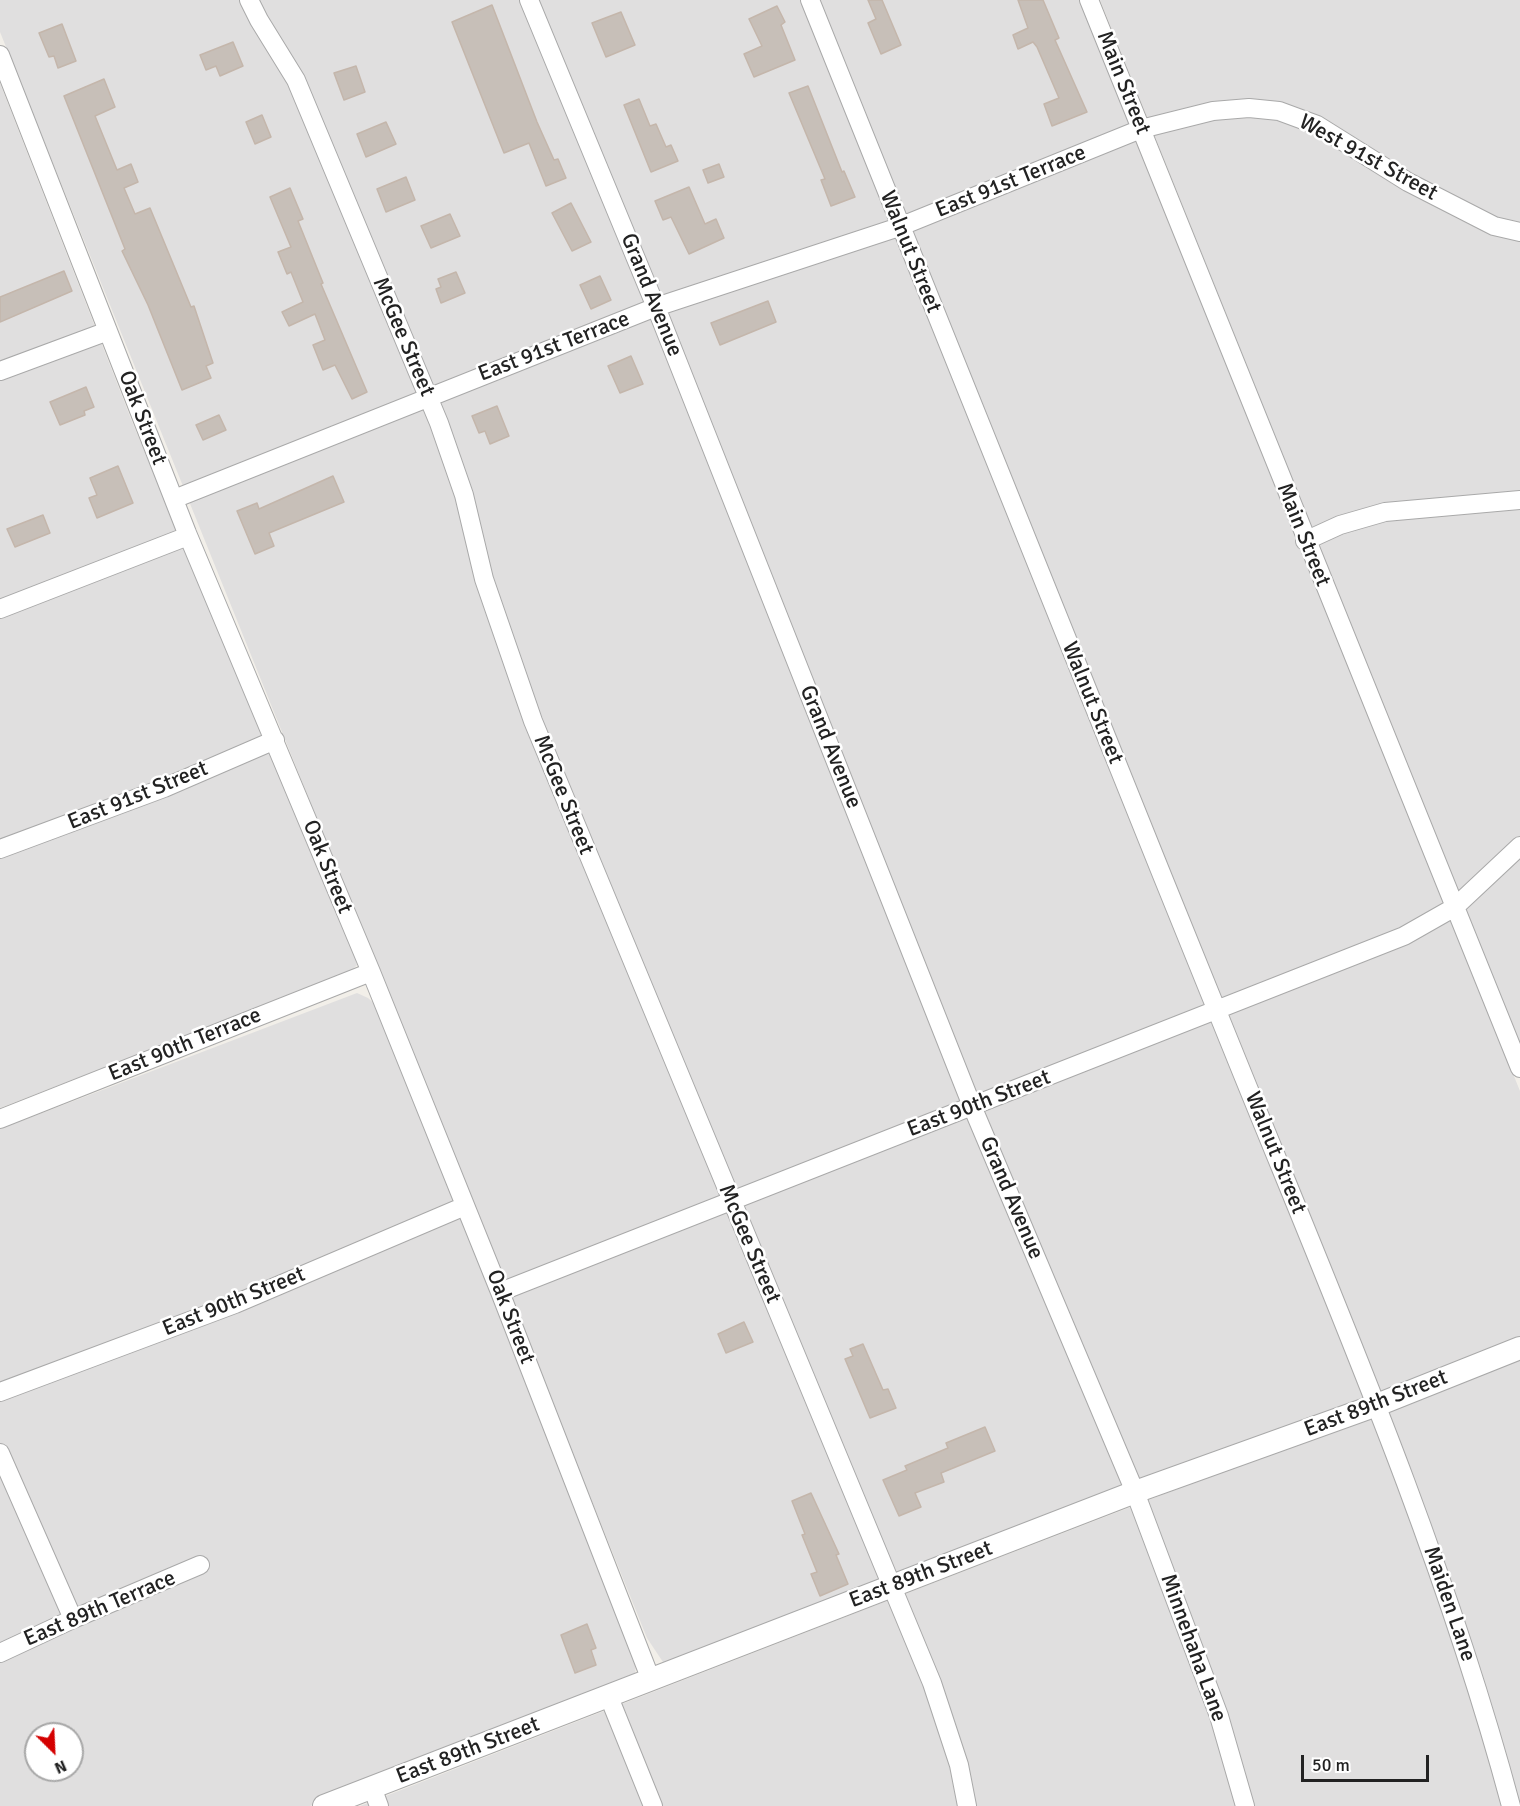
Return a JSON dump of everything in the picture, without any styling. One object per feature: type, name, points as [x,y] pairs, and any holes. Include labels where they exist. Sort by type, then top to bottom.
[{"type":"street","name":"McGee Street","points":[[249,0],[296,80],[428,397],[464,495],[484,579],[533,721],[730,1201],[932,1683],[959,1765],[968,1806]]},
{"type":"street","name":"Grand Avenue","points":[[529,0],[656,307],[972,1106],[1135,1492]]},
{"type":"street","name":"Walnut Street","points":[[810,0],[899,227],[1377,1405]]},
{"type":"street","name":"Main Street","points":[[1089,0],[1305,541],[1520,1068]]},
{"type":"street","name":"Oak Street","points":[[0,55],[188,537],[371,972],[500,1292],[651,1680]]},
{"type":"street","name":"West 91st Street","points":[[1141,129],[1213,111],[1249,108],[1279,111],[1317,125],[1408,182],[1494,226],[1520,232]]},
{"type":"street","name":"East 91st Terrace","points":[[174,499],[656,307],[899,227],[1141,129]]},
{"type":"street","points":[[0,371],[108,331]]},
{"type":"street","points":[[1305,541],[1340,525],[1385,512],[1520,500]]},
{"type":"street","points":[[0,609],[188,537]]},
{"type":"street","name":"East 91st Street","points":[[0,849],[164,788],[275,740]]},
{"type":"street","name":"East 90th Street","points":[[500,1292],[1404,936],[1455,907],[1520,846]]},
{"type":"street","name":"East 90th Terrace","points":[[0,1119],[371,972]]},
{"type":"street","name":"East 90th Street","points":[[0,1392],[235,1304],[465,1206]]},
{"type":"street","name":"East 89th Street","points":[[324,1806],[376,1797],[651,1680],[1135,1492],[1377,1405],[1520,1348]]},
{"type":"street","name":"Maiden Lane","points":[[1377,1405],[1455,1614],[1511,1806]]},
{"type":"street","points":[[0,1452],[73,1619]]},
{"type":"street","name":"Minnehaha Lane","points":[[1135,1492],[1219,1716],[1245,1806]]},
{"type":"street","name":"East 89th Terrace","points":[[0,1653],[73,1619],[201,1565]]},
{"type":"street","points":[[609,1697],[653,1806]]},
{"type":"shaded area","points":[[0,0],[1079,0],[1520,1091],[1520,1339],[675,1664],[663,1662],[647,1638],[0,32]]},
{"type":"shaded area","points":[[1100,0],[1520,0],[1520,1044],[1497,989]]},
{"type":"shaded area","points":[[0,83],[131,419],[355,955],[357,965],[349,973],[0,1108]]},
{"type":"shaded area","points":[[357,993],[368,998],[377,1006],[636,1663],[635,1676],[625,1683],[310,1806],[0,1806],[0,1129]]},
{"type":"shaded area","points":[[1520,1357],[1520,1806],[360,1806],[871,1607]]},
{"type":"building","points":[[868,0],[882,0],[901,45],[881,54],[868,23],[876,19]]},
{"type":"building","points":[[1018,0],[1043,0],[1059,38],[1055,40],[1087,112],[1052,126],[1044,104],[1059,98],[1033,42],[1018,49],[1013,35],[1028,28]]},
{"type":"building","points":[[492,5],[537,122],[554,160],[558,159],[566,178],[546,186],[529,143],[504,153],[452,22]]},
{"type":"building","points":[[777,6],[785,22],[781,25],[795,60],[754,77],[744,54],[762,46],[749,19]]},
{"type":"building","points":[[621,12],[635,45],[606,57],[592,23]]},
{"type":"building","points":[[62,24],[76,61],[58,68],[54,56],[49,57],[39,33]]},
{"type":"building","points":[[233,42],[243,66],[220,76],[216,66],[206,70],[200,55]]},
{"type":"building","points":[[356,66],[365,92],[344,100],[334,73]]},
{"type":"building","points":[[104,79],[115,107],[95,116],[117,170],[131,164],[138,182],[124,188],[135,214],[150,208],[191,307],[194,306],[213,363],[206,366],[211,378],[182,390],[148,305],[122,251],[125,249],[64,96]]},
{"type":"building","points":[[808,86],[842,172],[844,171],[855,197],[831,206],[821,180],[825,179],[789,93]]},
{"type":"building","points":[[639,99],[650,126],[656,124],[666,147],[671,145],[678,161],[651,172],[624,105]]},
{"type":"building","points":[[262,115],[271,137],[255,144],[246,122]]},
{"type":"building","points":[[386,122],[396,144],[366,157],[357,134]]},
{"type":"building","points":[[719,164],[724,177],[708,183],[703,170]]},
{"type":"building","points":[[406,177],[415,200],[386,212],[377,189]]},
{"type":"building","points":[[689,187],[705,224],[716,219],[724,238],[689,254],[671,217],[663,220],[655,201]]},
{"type":"building","points":[[290,188],[303,219],[298,221],[323,283],[321,284],[367,392],[352,399],[335,365],[323,370],[313,345],[325,340],[315,314],[289,326],[282,312],[303,302],[291,272],[287,274],[278,252],[291,247],[270,197]]},
{"type":"building","points":[[571,203],[591,242],[572,251],[552,213]]},
{"type":"building","points":[[450,214],[460,236],[431,248],[421,226]]},
{"type":"building","points":[[64,271],[72,291],[0,322],[0,297]]},
{"type":"building","points":[[456,272],[465,293],[441,303],[436,289],[441,287],[438,279]]},
{"type":"building","points":[[600,276],[611,300],[591,309],[580,285]]},
{"type":"building","points":[[768,301],[776,322],[720,345],[711,323]]},
{"type":"building","points":[[631,356],[643,384],[620,393],[608,366]]},
{"type":"building","points":[[86,387],[94,407],[84,411],[85,415],[60,425],[50,402]]},
{"type":"building","points":[[497,406],[509,436],[490,444],[485,431],[479,433],[472,416]]},
{"type":"building","points":[[219,415],[226,430],[203,440],[196,425]]},
{"type":"building","points":[[118,466],[133,503],[97,518],[89,498],[97,495],[90,478]]},
{"type":"building","points":[[333,476],[344,502],[269,533],[274,546],[255,554],[237,511],[257,503],[259,509]]},
{"type":"building","points":[[43,515],[50,533],[15,547],[7,529]]},
{"type":"building","points":[[744,1322],[753,1342],[726,1353],[718,1334]]},
{"type":"building","points":[[863,1344],[883,1390],[888,1389],[896,1408],[870,1418],[845,1359],[853,1356],[850,1349]]},
{"type":"building","points":[[985,1427],[995,1451],[941,1473],[944,1482],[915,1493],[921,1507],[899,1516],[883,1480],[907,1470],[905,1466],[948,1448],[946,1443]]},
{"type":"building","points":[[811,1493],[839,1554],[836,1555],[848,1584],[820,1596],[811,1574],[817,1572],[802,1535],[805,1534],[792,1501]]},
{"type":"building","points":[[587,1624],[596,1648],[591,1650],[596,1665],[575,1673],[561,1635]]}]
